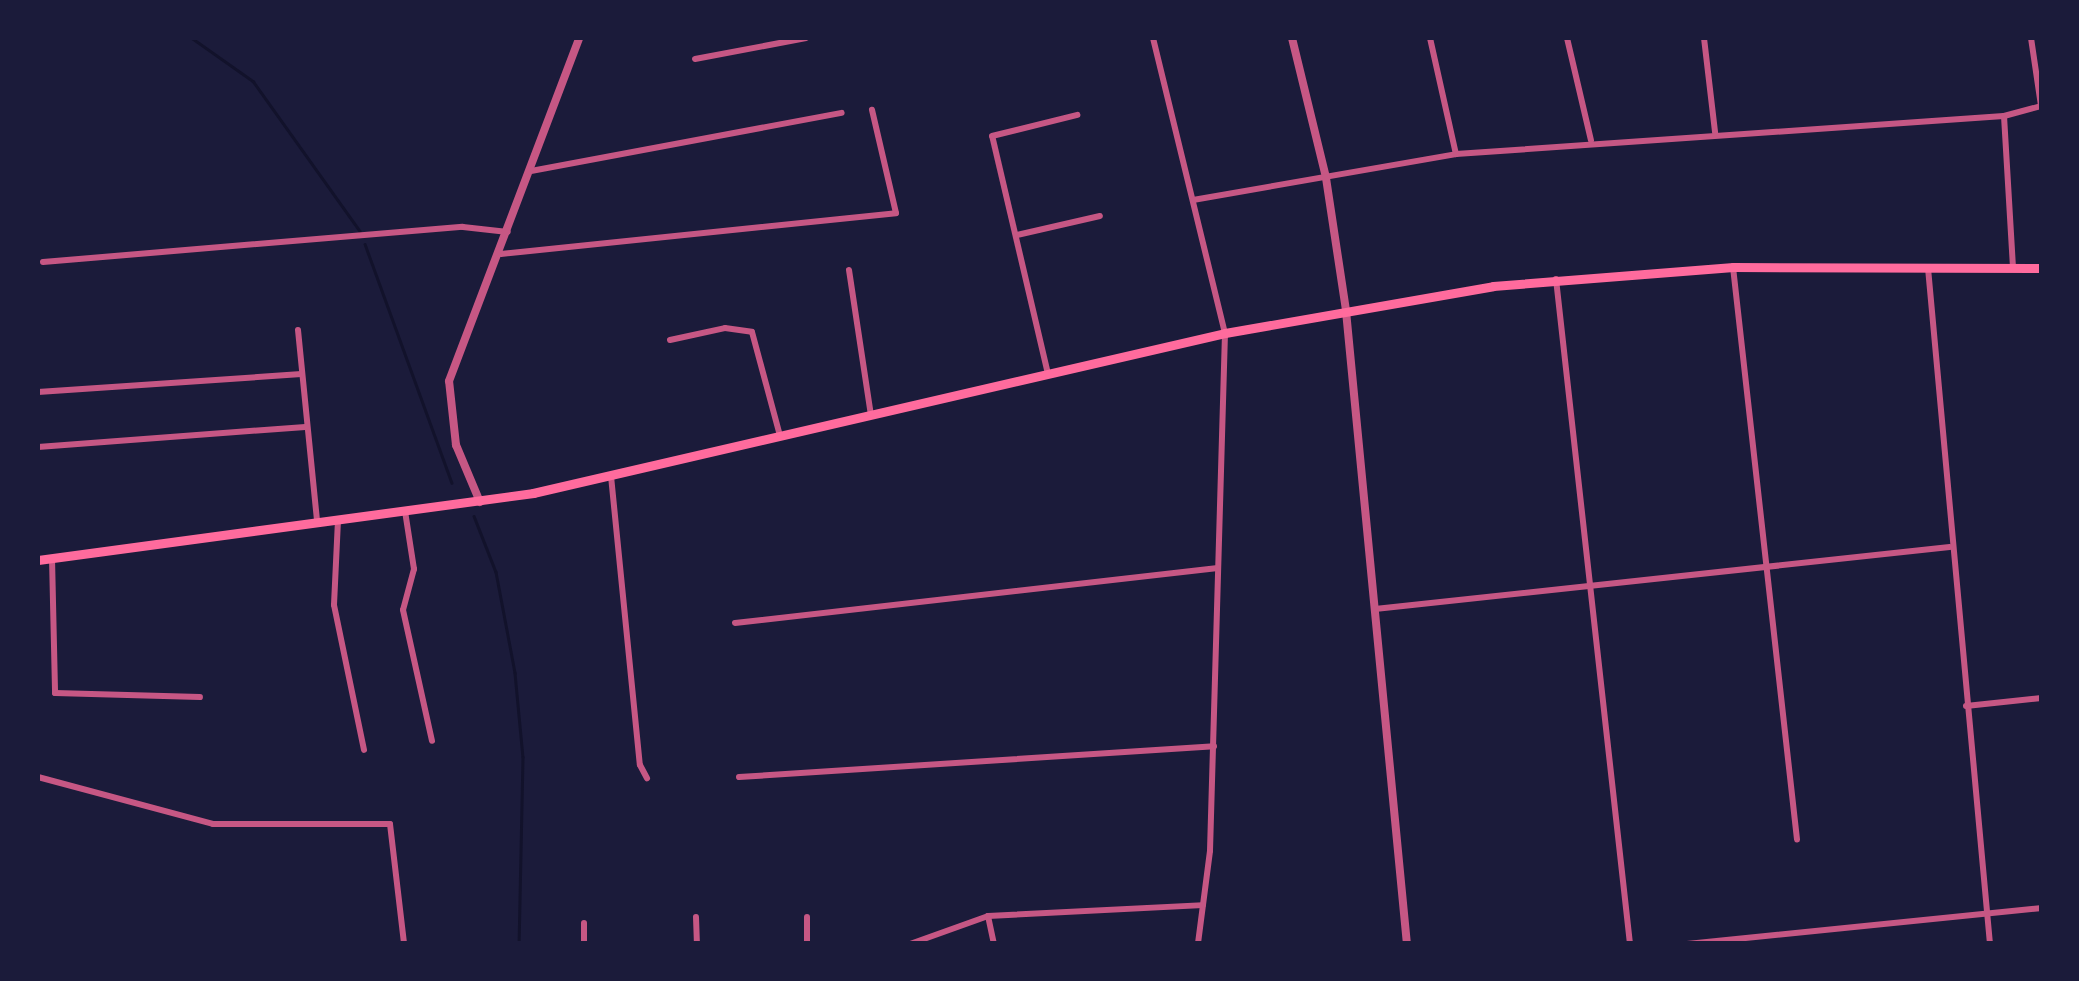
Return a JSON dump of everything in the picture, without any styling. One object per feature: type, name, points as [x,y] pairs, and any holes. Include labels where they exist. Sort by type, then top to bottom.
[{"type":"main road","points":[[38,560],[318,520],[480,502],[611,476],[1225,333],[1346,310],[1556,279],[1733,266],[1928,264],[2042,268]]},
{"type":"street","points":[[480,502],[456,445],[449,381],[456,348],[501,254],[579,38]]},
{"type":"street","points":[[695,59],[806,38]]},
{"type":"street","points":[[1152,38],[1225,333],[1214,746],[1198,944]]},
{"type":"street","points":[[1292,38],[1326,178],[1346,310],[1407,944]]},
{"type":"street","points":[[1430,38],[1456,154]]},
{"type":"street","points":[[1567,38],[1591,140]]},
{"type":"street","points":[[1704,38],[1715,132]]},
{"type":"street","points":[[1193,200],[1456,154],[1591,140],[2004,116],[2041,106],[2031,38]]},
{"type":"street","points":[[501,254],[896,213],[872,110]]},
{"type":"street","points":[[531,171],[842,112]]},
{"type":"street","points":[[1048,376],[992,136],[1077,116]]},
{"type":"street","points":[[2004,116],[2012,267]]},
{"type":"street","points":[[1016,236],[1100,216]]},
{"type":"street","points":[[43,262],[463,227],[509,233]]},
{"type":"street","points":[[1928,264],[1950,547],[1990,944]]},
{"type":"street","points":[[1733,266],[1797,839]]},
{"type":"street","points":[[849,270],[871,416]]},
{"type":"street","points":[[1556,279],[1630,944]]},
{"type":"street","points":[[670,340],[726,328],[752,332],[780,436]]},
{"type":"street","points":[[298,330],[305,427],[318,520]]},
{"type":"street","points":[[38,392],[301,374]]},
{"type":"street","points":[[38,447],[305,427]]},
{"type":"street","points":[[611,476],[640,765],[647,778]]},
{"type":"street","points":[[405,511],[414,569],[403,610],[432,741]]},
{"type":"street","points":[[338,518],[334,605],[364,750]]},
{"type":"street","points":[[1375,609],[1589,590],[1950,547]]},
{"type":"street","points":[[52,558],[55,693],[200,696]]},
{"type":"street","points":[[735,623],[1218,568]]},
{"type":"street","points":[[1966,706],[2042,698]]},
{"type":"street","points":[[739,776],[1214,746]]},
{"type":"street","points":[[38,777],[213,824],[390,824],[404,944]]},
{"type":"street","points":[[910,944],[988,916],[1204,905]]},
{"type":"street","points":[[1687,944],[2042,908]]},
{"type":"street","points":[[988,916],[994,944]]},
{"type":"street","points":[[696,917],[696,944]]},
{"type":"street","points":[[807,917],[808,944]]},
{"type":"street","points":[[584,923],[584,944]]},
{"type":"waterway","points":[[192,38],[253,81],[360,231]]},
{"type":"waterway","points":[[365,244],[452,483]]},
{"type":"waterway","points":[[474,516],[496,572],[515,673],[523,757],[519,944]]}]
